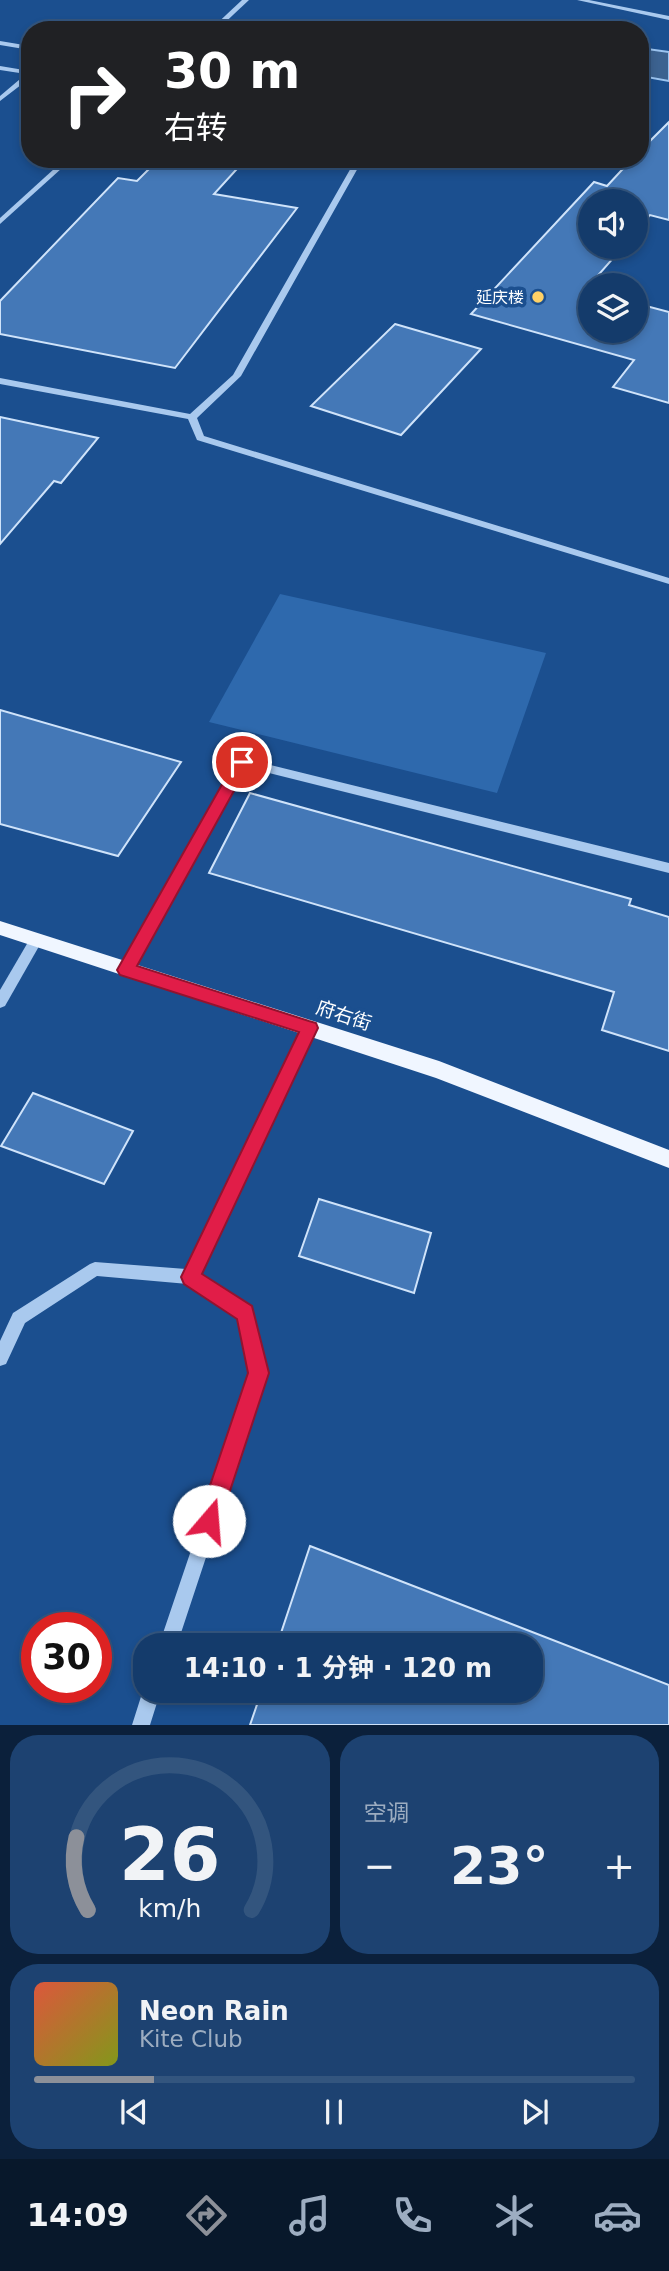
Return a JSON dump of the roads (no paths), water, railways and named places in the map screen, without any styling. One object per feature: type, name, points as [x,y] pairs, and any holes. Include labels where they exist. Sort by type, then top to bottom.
[{"type":"main road","name":"府右街","points":[[0,928],[439,1070],[669,1159]]},
{"type":"street","points":[[223,21],[246,0]]},
{"type":"street","points":[[580,0],[669,18]]},
{"type":"street","points":[[0,43],[21,46]]},
{"type":"street","points":[[0,68],[21,72]]},
{"type":"street","points":[[0,99],[21,82]]},
{"type":"street","points":[[0,222],[59,168]]},
{"type":"street","points":[[126,970],[242,762],[669,868]]},
{"type":"street","points":[[0,1002],[36,941]]},
{"type":"street","points":[[191,1277],[309,1028]]},
{"type":"street","points":[[0,1358],[19,1318],[95,1269],[191,1277],[245,1313],[259,1373],[172,1633]]},
{"type":"street","points":[[141,1725],[148,1703]]},
{"type":"lane","points":[[192,417],[237,376],[355,168]]},
{"type":"lane","points":[[0,381],[192,417]]},
{"type":"lane","points":[[192,417],[200,439],[669,581]]},
{"type":"place","name":"延庆楼","points":[[538,297]]}]
